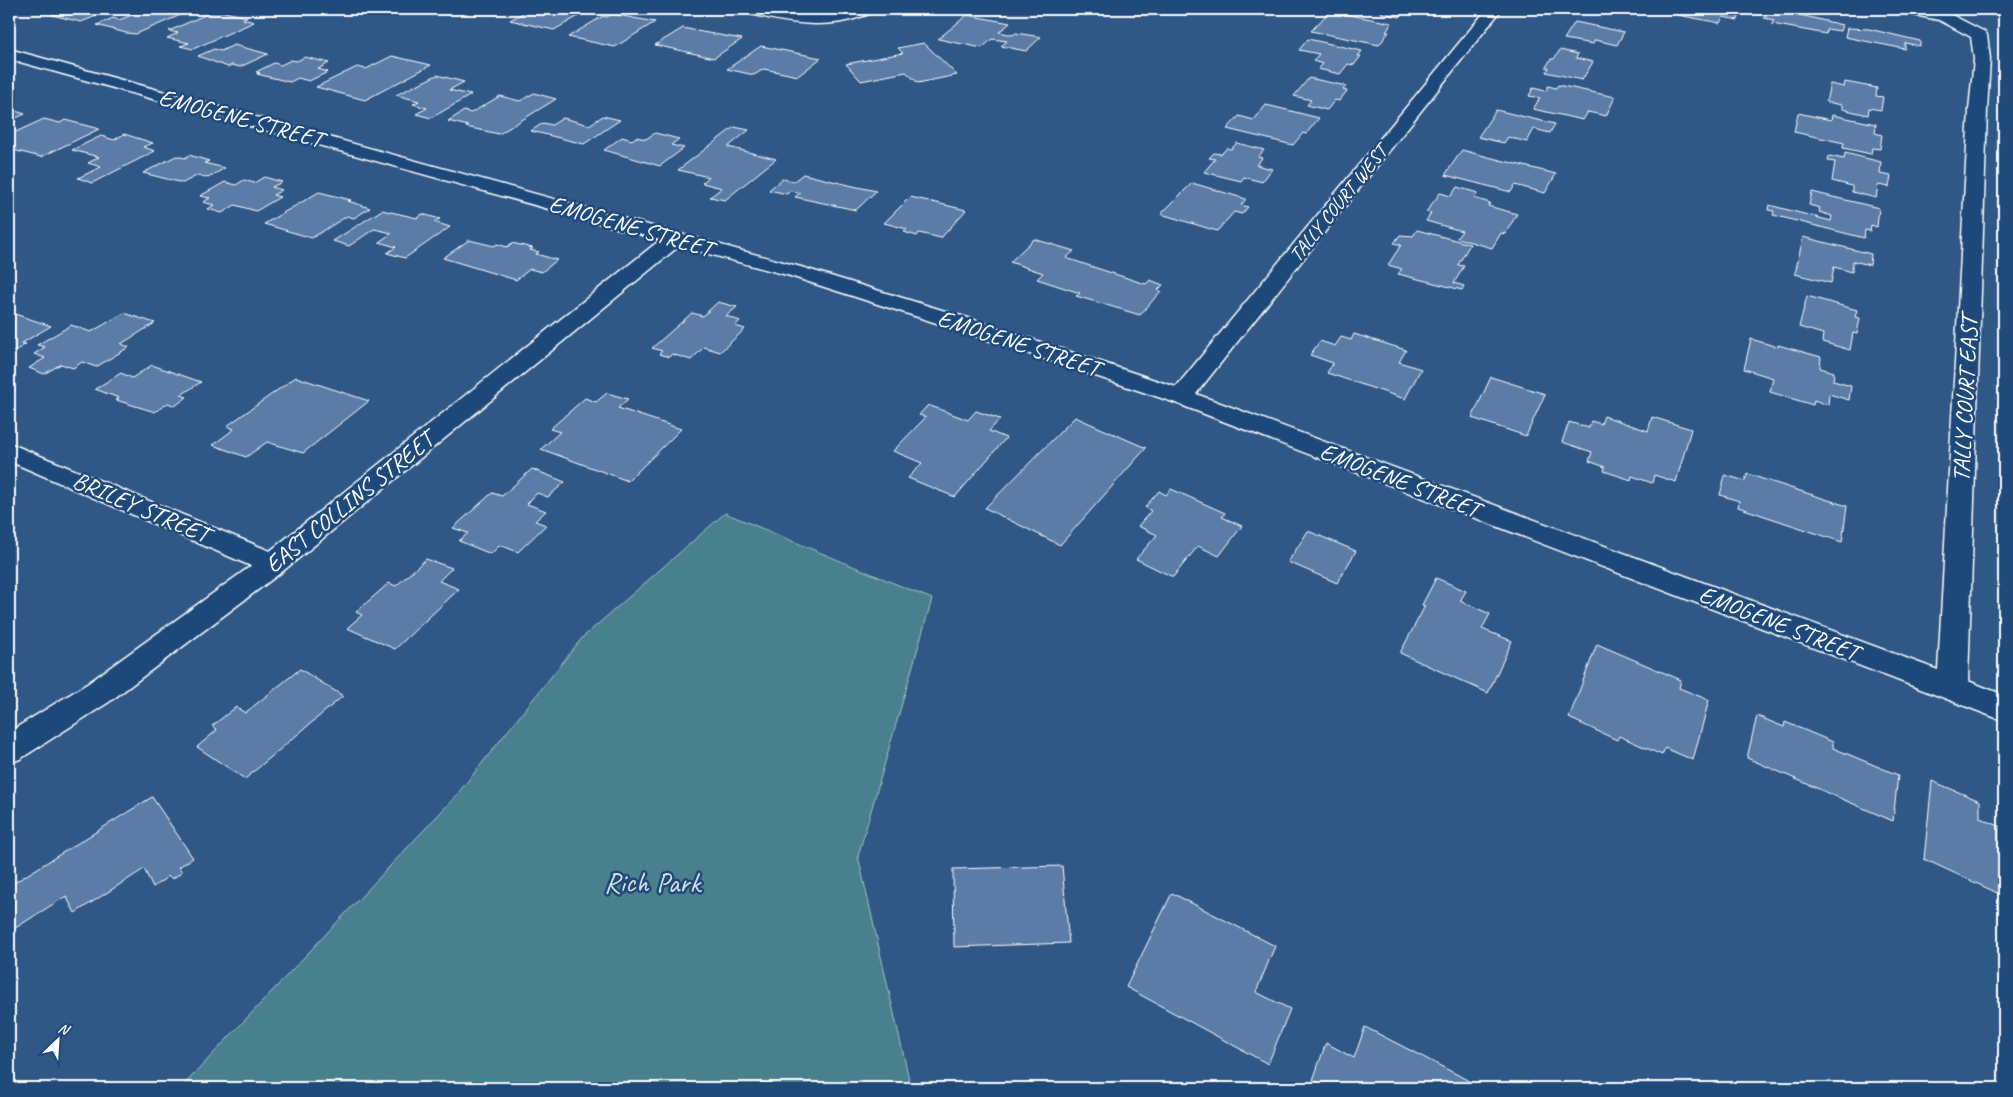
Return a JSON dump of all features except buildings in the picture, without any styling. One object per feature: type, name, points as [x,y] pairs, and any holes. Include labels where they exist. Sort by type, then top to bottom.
[{"type":"street","points":[[748,9],[814,21],[850,17],[869,9]]},
{"type":"street","name":"TALLY COURT WEST","points":[[1181,397],[1495,9]]},
{"type":"street","name":"TALLY COURT EAST","points":[[1904,9],[1943,16],[1980,35],[1982,59],[1978,110],[1952,689]]},
{"type":"street","name":"EMOGENE STREET","points":[[9,54],[794,271],[905,306],[1181,397],[2004,708]]},
{"type":"street","name":"EAST COLLINS STREET","points":[[9,748],[98,693],[273,564],[676,238]]},
{"type":"street","name":"BRILEY STREET","points":[[9,451],[273,564]]},
{"type":"green space","name":"Rich Park","points":[[725,513],[932,599],[858,856],[911,1088],[181,1088],[455,797],[582,638]]}]
